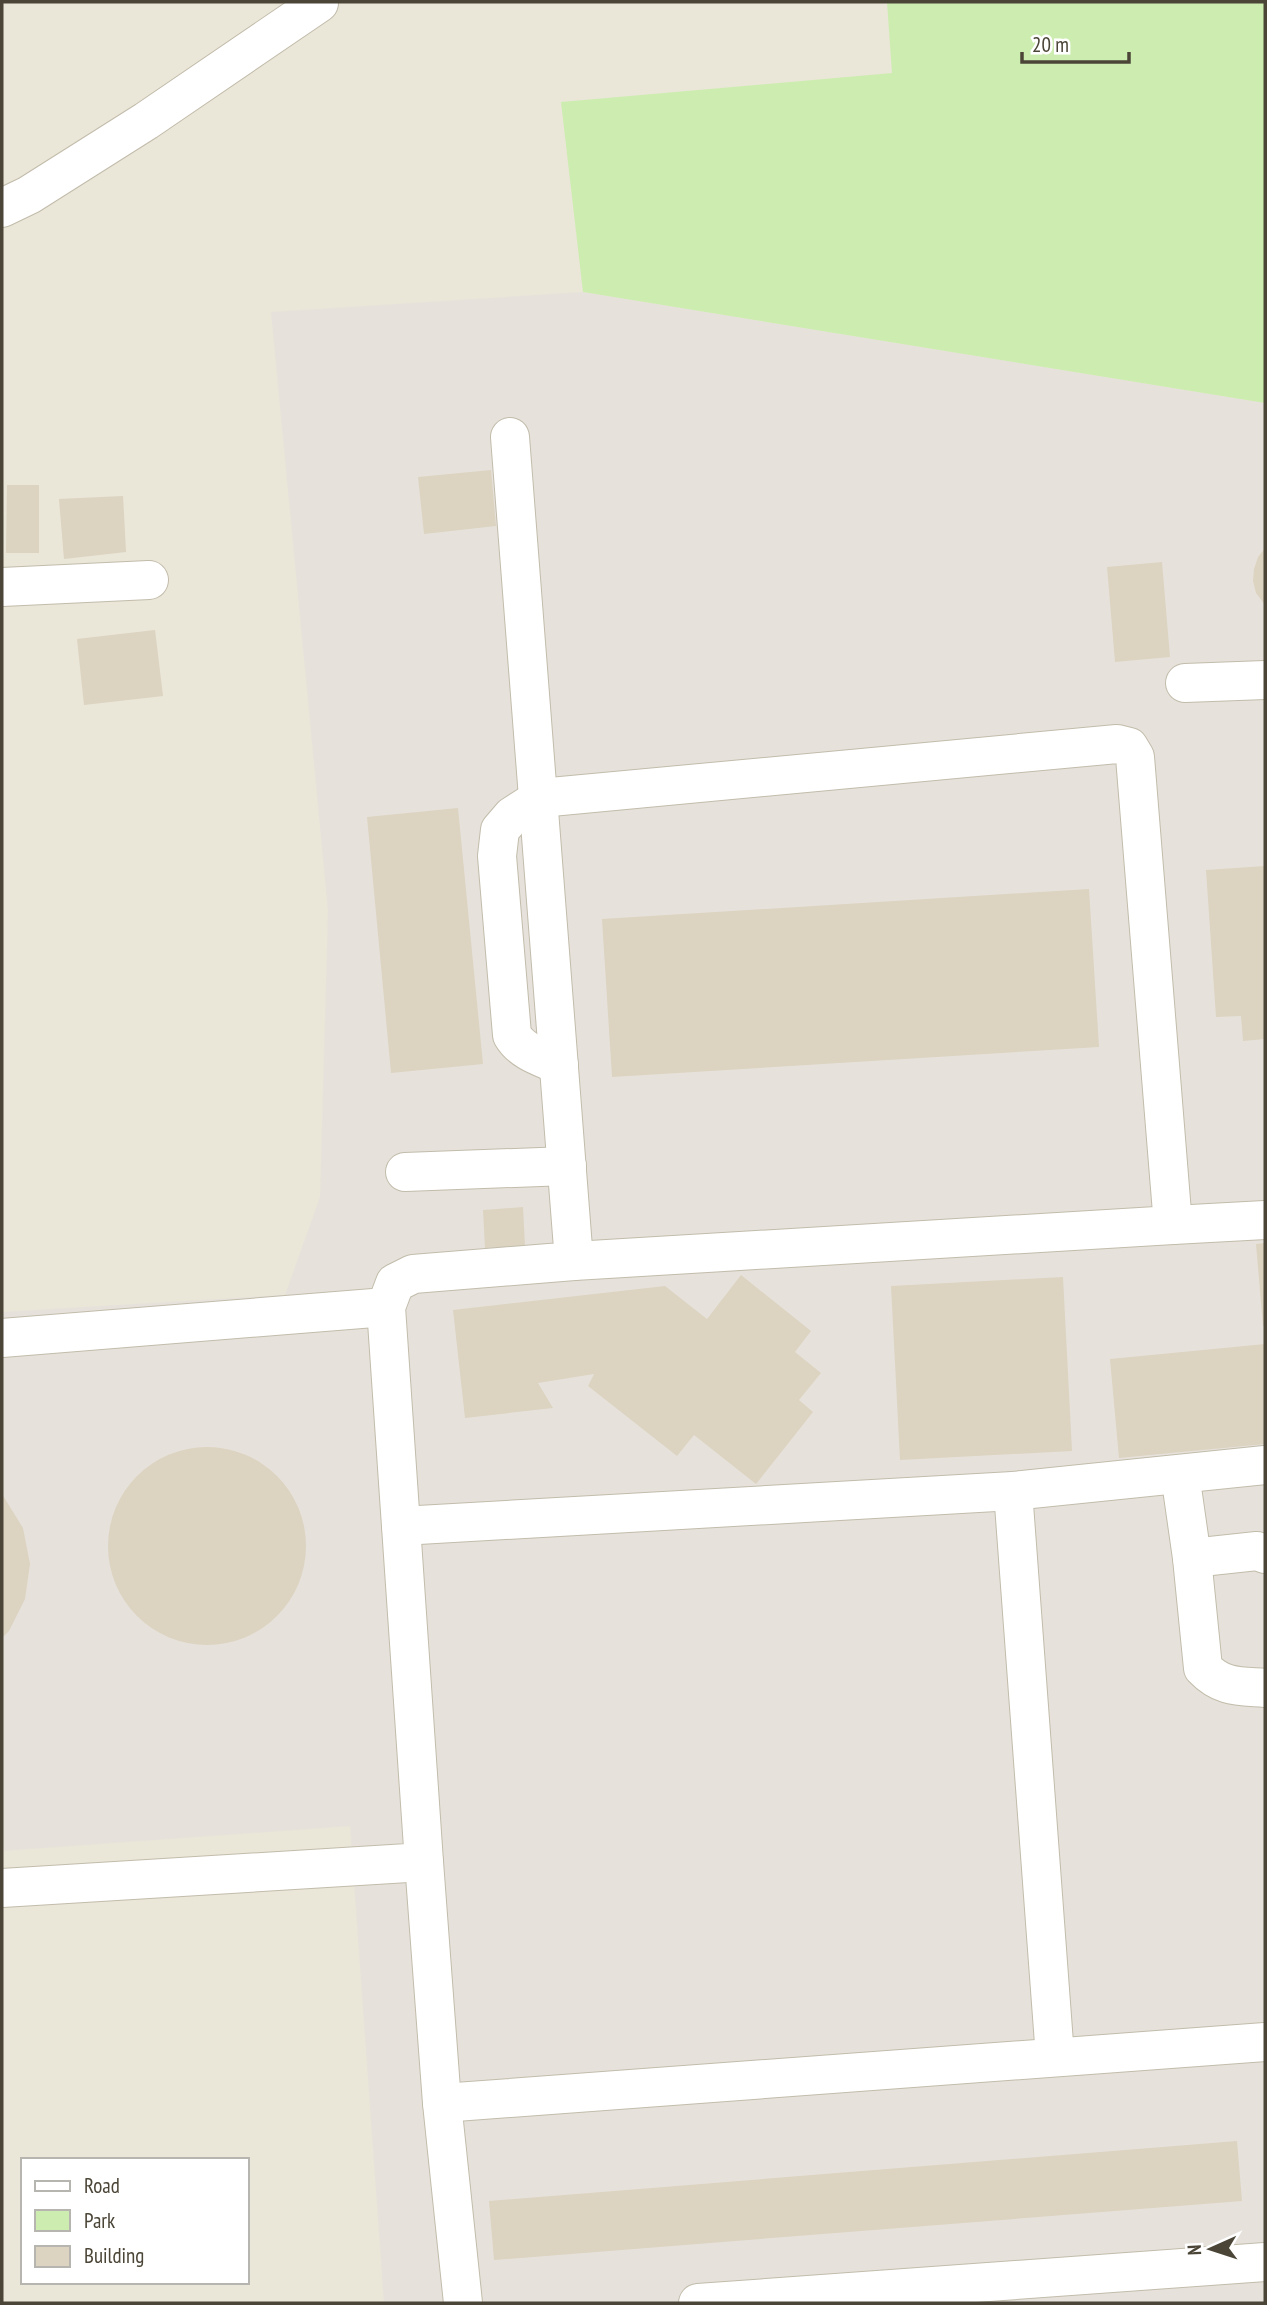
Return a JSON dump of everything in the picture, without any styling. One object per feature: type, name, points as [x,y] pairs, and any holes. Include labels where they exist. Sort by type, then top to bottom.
[{"type":"lane","points":[[2,208],[29,195],[146,121],[319,3]]},
{"type":"lane","points":[[510,437],[574,1261]]},
{"type":"lane","points":[[2,587],[149,580]]},
{"type":"lane","points":[[1185,683],[1265,680]]},
{"type":"lane","points":[[540,798],[1117,744],[1129,747],[1135,757],[1173,1225]]},
{"type":"lane","points":[[405,1172],[567,1166]]},
{"type":"lane","points":[[463,2303],[442,2103],[386,1307],[395,1283],[413,1274],[574,1261],[1265,1220]]},
{"type":"lane","points":[[2,1338],[386,1307]]},
{"type":"lane","points":[[401,1526],[1013,1491],[1265,1465]]},
{"type":"lane","points":[[1180,1474],[1203,1668],[1214,1679],[1228,1685],[1265,1688]]},
{"type":"lane","points":[[1013,1491],[1055,2057]]},
{"type":"lane","points":[[1192,1558],[1258,1551],[1265,1554]]},
{"type":"lane","points":[[2,1888],[424,1862]]},
{"type":"lane","points":[[442,2103],[1265,2042]]},
{"type":"lane","points":[[698,2303],[1265,2262]]},
{"type":"shaded area","points":[[2,2],[1265,2],[1265,2303],[2,2303]]},
{"type":"shaded area","points":[[583,292],[1265,403],[1265,2303],[384,2303],[350,1826],[2,1851],[2,1312],[285,1295],[320,1197],[328,911],[271,312]]},
{"type":"green space","points":[[887,2],[1265,2],[1265,403],[583,292],[561,102],[892,73]]},
{"type":"building","points":[[491,470],[496,526],[424,534],[418,477]]},
{"type":"building","points":[[7,485],[39,485],[39,553],[6,553]]},
{"type":"building","points":[[123,496],[126,552],[64,559],[59,499]]},
{"type":"building","points":[[1265,548],[1265,605],[1256,593],[1253,581],[1258,557]]},
{"type":"building","points":[[1162,562],[1170,657],[1115,662],[1107,567]]},
{"type":"building","points":[[155,630],[163,696],[84,705],[77,639]]},
{"type":"building","points":[[458,808],[483,1064],[391,1073],[367,817]]},
{"type":"building","points":[[1265,866],[1265,1039],[1243,1041],[1241,1016],[1216,1017],[1206,870]]},
{"type":"building","points":[[1089,889],[1099,1047],[612,1077],[602,919]]},
{"type":"building","points":[[523,1207],[525,1246],[485,1248],[483,1210]]},
{"type":"building","points":[[1265,1243],[1265,1326],[1263,1326],[1256,1244]]},
{"type":"building","points":[[741,1275],[811,1331],[795,1352],[821,1373],[799,1400],[813,1412],[756,1484],[694,1435],[677,1456],[588,1386],[594,1374],[538,1383],[553,1408],[465,1418],[453,1310],[665,1286],[707,1319]]},
{"type":"building","points":[[1063,1277],[1072,1451],[900,1460],[891,1286]]},
{"type":"building","points":[[1265,1344],[1265,1444],[1119,1458],[1110,1359]]},
{"type":"building","points":[[207,1447],[245,1455],[277,1476],[298,1508],[306,1546],[298,1584],[277,1616],[245,1637],[207,1645],[169,1637],[137,1616],[116,1584],[108,1546],[116,1508],[137,1476],[169,1455]]},
{"type":"building","points":[[2,1494],[23,1528],[30,1564],[25,1599],[9,1631],[2,1638]]},
{"type":"building","points":[[1237,2141],[1242,2201],[494,2260],[489,2201]]}]
